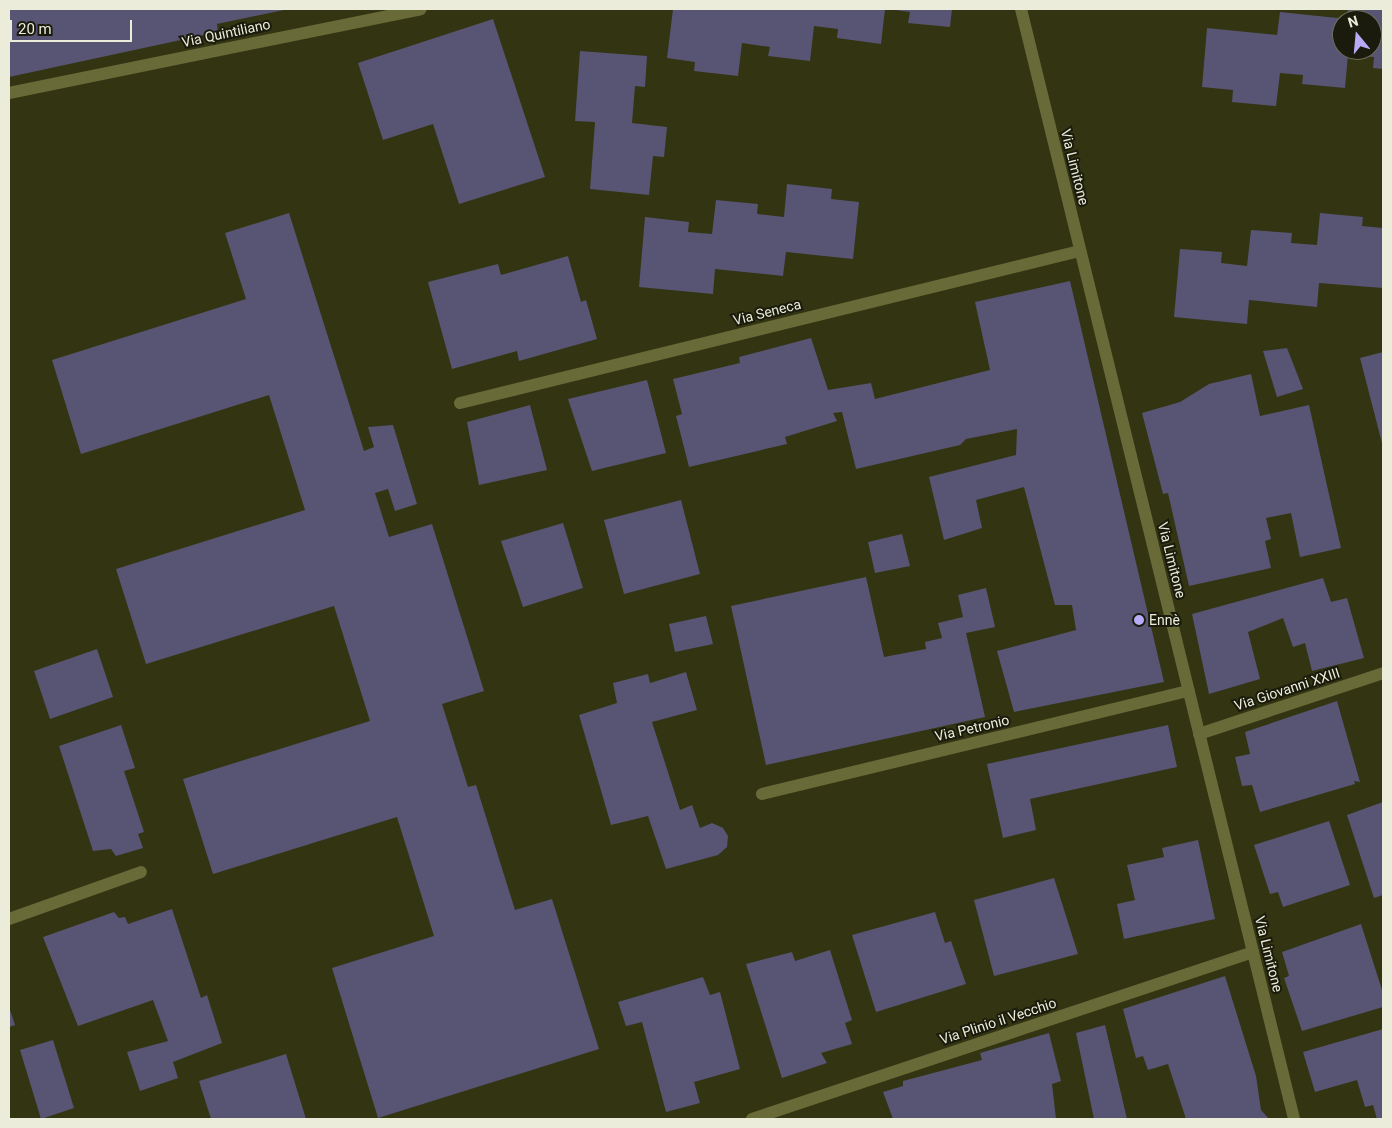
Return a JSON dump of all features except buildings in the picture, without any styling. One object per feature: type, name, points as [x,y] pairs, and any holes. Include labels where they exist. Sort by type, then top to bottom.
[{"type":"street","name":"Via Quintiliano","points":[[9,93],[421,9]]},
{"type":"street","name":"Via Limitone","points":[[1021,9],[1294,1119]]},
{"type":"street","name":"Via Seneca","points":[[460,403],[1080,251]]},
{"type":"street","name":"Via Giovanni XXIII","points":[[1200,734],[1383,673]]},
{"type":"street","name":"Via Petronio","points":[[762,794],[1189,691]]},
{"type":"street","points":[[9,919],[141,872]]},
{"type":"street","name":"Via Plinio il Vecchio","points":[[752,1119],[1253,952]]},
{"type":"place","name":"Ennè","points":[[1139,620]]}]
